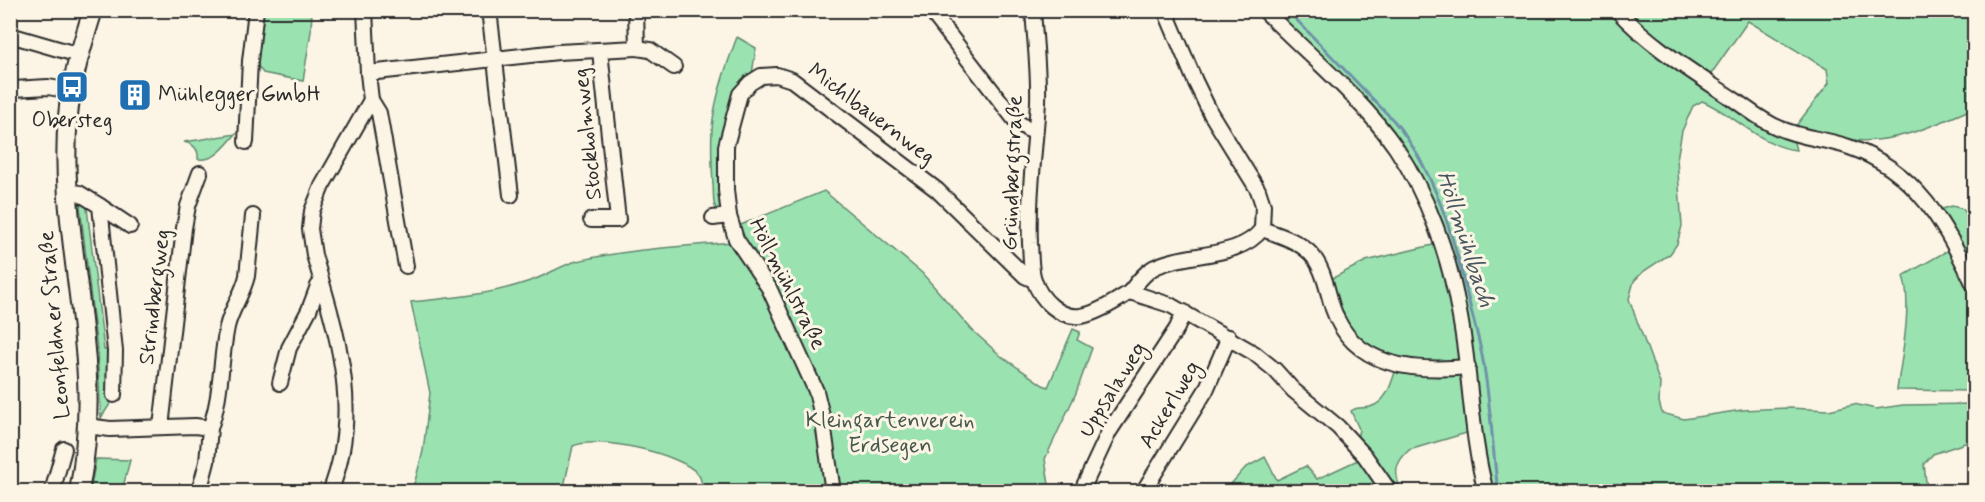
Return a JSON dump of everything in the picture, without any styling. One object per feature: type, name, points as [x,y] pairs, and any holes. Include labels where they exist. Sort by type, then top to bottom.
[{"type":"main road","name":"Leonfeldner Straße","points":[[79,492],[87,426],[86,358],[68,191],[66,141],[71,91],[93,10]]},
{"type":"street","points":[[246,142],[250,61],[256,10]]},
{"type":"street","points":[[365,10],[371,100],[379,112],[406,266]]},
{"type":"street","points":[[489,10],[511,195]]},
{"type":"street","points":[[636,10],[637,48]]},
{"type":"street","points":[[930,10],[1015,120],[1035,132]]},
{"type":"street","name":"Gründbergstraße","points":[[1033,10],[1038,96],[1029,211],[1031,268],[1042,296],[1050,304],[1060,312],[1074,316],[1091,313],[1130,292],[1143,276],[1157,267],[1239,246],[1250,241],[1262,229]]},
{"type":"street","points":[[1165,10],[1194,81],[1211,114],[1258,190],[1263,205],[1262,229],[1296,243],[1313,256],[1320,269],[1337,319],[1349,336],[1364,350],[1384,362],[1429,369],[1468,367]]},
{"type":"street","points":[[1264,10],[1367,114],[1395,148],[1407,167],[1432,220],[1459,311],[1468,367],[1478,461],[1486,492]]},
{"type":"street","points":[[1617,10],[1676,61],[1761,119],[1792,133],[1855,149],[1886,164],[1903,176],[1953,240],[1974,285]]},
{"type":"street","points":[[10,35],[79,55]]},
{"type":"street","name":"Stockholmweg","points":[[368,73],[558,52],[637,48],[650,51],[674,67]]},
{"type":"street","name":"Stockholmweg","points":[[591,220],[618,220],[600,51]]},
{"type":"street","name":"Michlbauernweg","points":[[729,216],[726,155],[739,97],[746,87],[758,78],[767,75],[782,76],[792,80],[920,176],[952,203],[1025,276],[1034,280]]},
{"type":"street","points":[[13,89],[48,87],[71,91]]},
{"type":"street","points":[[330,492],[343,444],[347,400],[340,356],[311,240],[312,211],[322,186],[371,100]]},
{"type":"street","name":"Strindbergweg","points":[[161,427],[184,228],[188,206],[200,173]]},
{"type":"street","points":[[68,191],[79,193],[130,226]]},
{"type":"street","points":[[100,206],[114,340],[114,395]]},
{"type":"street","points":[[199,492],[207,462],[210,428],[218,399],[229,320],[247,276],[253,216]]},
{"type":"street","name":"Höllmühlstraße","points":[[713,218],[729,216],[739,245],[769,288],[812,379],[822,416],[832,492]]},
{"type":"street","points":[[280,383],[289,348],[309,310],[315,290],[322,284]]},
{"type":"street","points":[[1130,292],[1159,300],[1184,312],[1229,337],[1263,360],[1293,390],[1338,427],[1365,456],[1390,492]]},
{"type":"street","name":"Uppsalaweg","points":[[1081,492],[1109,432],[1177,328],[1184,312]]},
{"type":"street","name":"Ackerlweg","points":[[1143,492],[1206,390],[1229,337]]},
{"type":"street","points":[[87,426],[110,429],[195,426],[210,428]]},
{"type":"street","name":"Leonfeldner Straße","points":[[52,492],[64,449]]},
{"type":"green space","points":[[1685,10],[1709,13],[1720,10],[1974,11],[1974,108],[1911,133],[1878,140],[1845,139],[1795,127],[1829,83],[1827,69],[1748,21],[1709,77],[1656,39],[1625,11]]},
{"type":"green space","points":[[261,11],[312,11],[303,81],[263,73],[255,62]]},
{"type":"green space","points":[[1269,11],[1611,11],[1745,115],[1767,130],[1793,139],[1796,150],[1759,136],[1702,101],[1693,106],[1682,131],[1677,159],[1682,226],[1677,244],[1670,254],[1644,271],[1634,281],[1629,299],[1660,383],[1659,402],[1662,413],[1684,419],[1742,410],[1788,408],[1829,410],[1854,404],[1876,409],[1903,405],[1974,404],[1974,440],[1933,454],[1924,464],[1929,491],[1489,491],[1472,372],[1414,170]]},
{"type":"green space","points":[[737,37],[756,48],[752,74],[741,85],[723,210],[718,212],[714,199],[712,127],[720,88]]},
{"type":"green space","points":[[236,134],[220,152],[204,159],[198,159],[198,152],[195,148],[184,142]]},
{"type":"green space","name":"Kleingartenverein Erdsegen","points":[[824,191],[922,273],[973,331],[1001,356],[1043,385],[1048,387],[1073,329],[1080,332],[1077,340],[1092,348],[1076,393],[1045,459],[1050,491],[835,491],[822,405],[736,227]]},
{"type":"green space","points":[[79,197],[95,208],[87,208],[104,350],[111,349],[112,401],[101,418],[97,350]]},
{"type":"green space","points":[[1952,206],[1963,209],[1974,224],[1974,270],[1962,244],[1939,210]]},
{"type":"green space","points":[[731,242],[764,286],[811,383],[830,491],[702,491],[702,482],[698,474],[674,459],[618,444],[585,443],[573,446],[563,491],[410,492],[423,451],[430,393],[411,302],[498,290],[534,280],[570,263],[596,257]]},
{"type":"green space","points":[[1437,244],[1462,355],[1454,364],[1387,359],[1351,334],[1327,281],[1366,261]]},
{"type":"green space","points":[[1952,248],[1974,296],[1974,391],[1897,390],[1907,316],[1903,276]]},
{"type":"green space","points":[[1396,369],[1458,373],[1465,376],[1470,432],[1409,450],[1400,460],[1396,474],[1401,491],[1394,491],[1357,439],[1359,429],[1351,411],[1376,405],[1381,401],[1388,392]]},
{"type":"green space","points":[[1265,457],[1277,480],[1306,466],[1317,479],[1362,458],[1387,492],[1224,492],[1245,468]]},
{"type":"green space","points":[[96,459],[130,460],[122,491],[90,491]]},
{"type":"waterway","name":"Höllmühlbach","points":[[1287,10],[1394,121],[1421,161],[1432,184],[1457,255],[1484,364],[1498,492]]},
{"type":"place","name":"Obersteg","points":[[72,87]]},
{"type":"place","name":"Mühlegger GmbH","points":[[135,95]]}]
